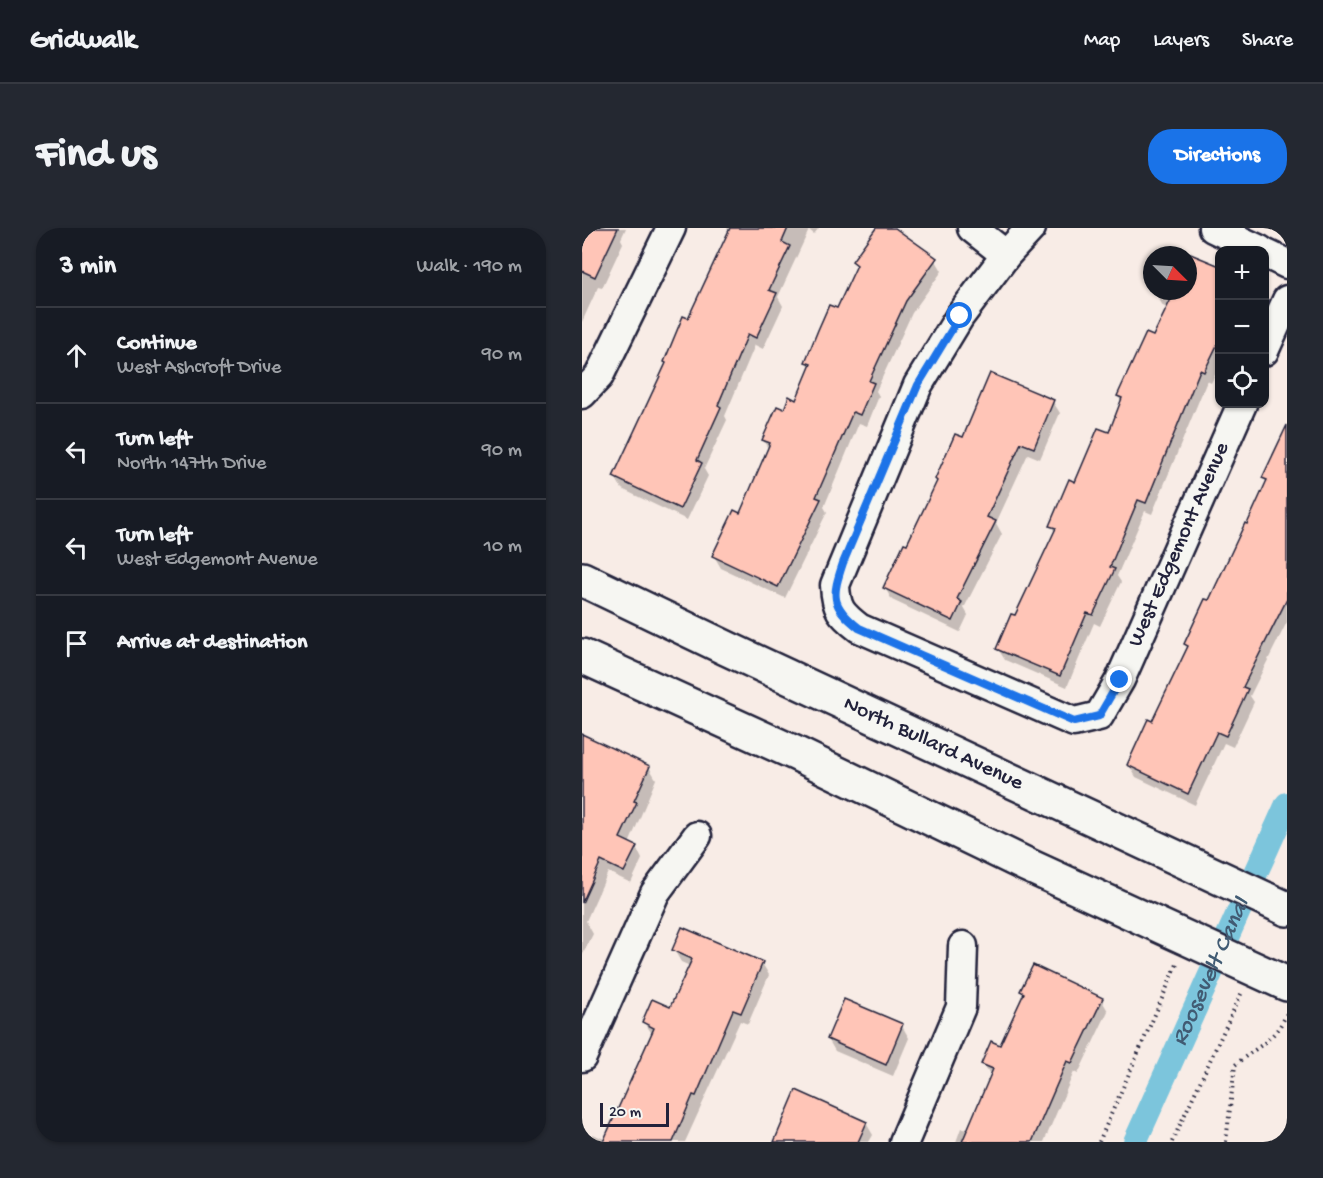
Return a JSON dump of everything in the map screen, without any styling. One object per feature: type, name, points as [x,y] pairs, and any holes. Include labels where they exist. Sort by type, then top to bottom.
[{"type":"main road","name":"North Bullard Avenue","points":[[582,579],[1282,907]]},
{"type":"main road","points":[[582,656],[795,753],[1027,865],[1287,984]]},
{"type":"street","points":[[582,394],[599,376],[671,228]]},
{"type":"street","points":[[972,228],[1006,255],[1031,228]]},
{"type":"street","points":[[1213,228],[1251,246]]},
{"type":"street","name":"West Edgemont Avenue","points":[[1006,255],[960,316],[918,385],[843,563],[835,585],[836,602],[846,617],[859,628],[1074,722],[1099,716],[1120,680],[1240,408]]},
{"type":"street","points":[[1269,255],[1287,264]]},
{"type":"street","points":[[1269,340],[1287,300]]},
{"type":"street","points":[[582,1058],[655,893],[697,836]]},
{"type":"street","points":[[904,1142],[961,1007],[963,946]]},
{"type":"path","points":[[1099,1142],[1195,942]]},
{"type":"path","points":[[1172,1142],[1250,968]]},
{"type":"path","points":[[1226,1142],[1235,1065],[1268,1041],[1287,1013]]},
{"type":"building","points":[[582,228],[618,228],[595,277],[582,271]]},
{"type":"building","points":[[730,228],[788,228],[782,242],[790,246],[769,290],[777,293],[756,338],[748,334],[718,405],[721,407],[697,460],[702,463],[680,509],[613,477],[666,363],[664,362],[683,316],[688,318]]},
{"type":"building","points":[[876,228],[895,228],[937,258],[906,301],[869,381],[874,383],[860,415],[853,412],[816,497],[821,499],[778,587],[712,556],[734,510],[740,513],[770,443],[762,440],[777,406],[784,409],[789,396],[796,400],[811,364],[805,362],[829,305],[837,308],[857,265],[852,261]]},
{"type":"building","points":[[1197,257],[1215,264],[1215,349],[1204,372],[1200,370],[1146,503],[1138,500],[1110,567],[1115,569],[1093,615],[1087,613],[1060,676],[996,649],[1011,614],[1015,615],[1056,528],[1049,526],[1069,479],[1075,482],[1098,428],[1109,432],[1122,398],[1117,396],[1146,333],[1153,336],[1171,300],[1197,300]]},
{"type":"building","points":[[990,373],[1054,400],[1034,448],[1021,443],[987,517],[996,521],[957,599],[962,602],[953,621],[883,588],[937,481],[935,479],[955,434],[963,437]]},
{"type":"building","points":[[1287,425],[1287,599],[1243,687],[1248,689],[1226,736],[1217,732],[1188,794],[1127,765],[1148,719],[1152,721],[1188,646],[1184,644],[1205,599],[1209,600],[1245,523],[1247,524],[1267,480],[1262,478]]},
{"type":"building","points":[[582,734],[650,766],[634,801],[637,802],[620,838],[637,846],[624,872],[601,861],[582,903]]},
{"type":"building","points":[[682,927],[763,962],[741,1013],[733,1010],[696,1096],[693,1095],[673,1142],[603,1142],[654,1028],[642,1022],[652,999],[670,1007],[692,959],[672,950]]},
{"type":"building","points":[[1033,965],[1103,998],[1072,1063],[1067,1061],[1032,1142],[962,1142],[993,1069],[981,1064],[991,1041],[1000,1045],[1024,993],[1020,991]]},
{"type":"building","points":[[844,999],[903,1024],[886,1065],[827,1039]]},
{"type":"building","points":[[796,1090],[867,1122],[858,1142],[774,1142]]},
{"type":"waterway","name":"Roosevelt Canal","points":[[1135,1142],[1287,804]]},
{"type":"route","points":[[960,316],[918,385],[843,563],[835,585],[836,602],[846,617],[859,628],[1074,722],[1099,716],[1120,680]]}]
